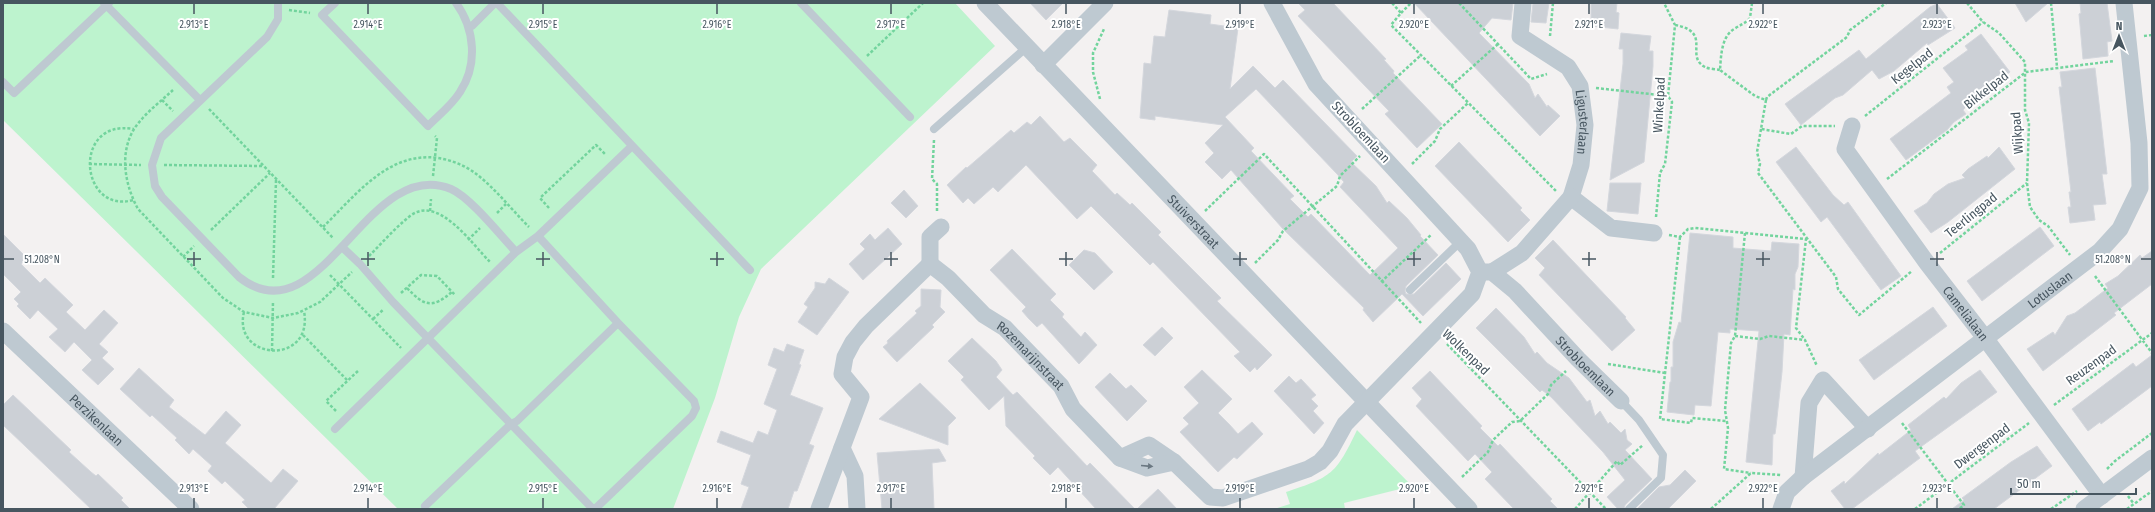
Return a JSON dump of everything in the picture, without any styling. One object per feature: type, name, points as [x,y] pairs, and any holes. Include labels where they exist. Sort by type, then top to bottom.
[{"type":"street","name":"Stuiverstraat","points":[[985,3],[1469,509]]},
{"type":"street","points":[[1043,64],[1105,3]]},
{"type":"street","name":"Strobloemlaan","points":[[1272,3],[1316,84],[1349,121],[1401,174],[1464,245]]},
{"type":"street","name":"Ligusterlaan","points":[[1486,272],[1522,253],[1569,200],[1581,165],[1585,125],[1580,86],[1568,67],[1520,36],[1523,3]]},
{"type":"street","name":"Lotuslaan","points":[[1781,509],[1787,492],[1803,477],[1893,410],[2112,241],[2128,215],[2140,188],[2146,161],[2130,59],[2124,3]]},
{"type":"street","name":"Camelialaan","points":[[1852,126],[1845,149],[1927,263],[1986,338],[2042,414],[2101,502]]},
{"type":"street","points":[[1569,200],[1611,228],[1654,233]]},
{"type":"street","points":[[819,509],[861,397],[842,374],[845,357],[852,342],[866,326],[930,264],[930,237],[938,230]]},
{"type":"street","points":[[1366,402],[1434,335],[1472,294],[1486,272],[1464,245]]},
{"type":"street","name":"Rozemarijnstraat","points":[[930,264],[948,278],[984,315],[1005,328],[1061,386],[1073,409],[1120,458],[1147,468],[1174,462],[1210,497],[1223,498],[1308,470],[1320,462],[1330,451],[1345,424],[1366,402]]},
{"type":"street","name":"Strobloemlaan","points":[[1486,272],[1515,291],[1620,402]]},
{"type":"street","name":"Perzikenlaan","points":[[5,337],[191,509]]},
{"type":"street","points":[[1803,477],[1809,403],[1823,380],[1868,429]]},
{"type":"street","points":[[842,448],[855,476],[857,509]]},
{"type":"street","points":[[2101,502],[2152,458]]},
{"type":"street","points":[[2084,509],[2101,502],[2152,470]]},
{"type":"lane","points":[[335,3],[322,15],[428,126],[460,92],[468,77],[472,61],[472,44],[469,27],[462,11],[456,3]]},
{"type":"lane","points":[[469,27],[472,26],[496,3],[750,270]]},
{"type":"lane","points":[[801,3],[910,117]]},
{"type":"lane","points":[[3,82],[14,93],[106,4],[199,100]]},
{"type":"lane","points":[[279,6],[278,19],[267,37],[160,138],[152,165],[155,186],[162,197],[247,284],[262,290],[273,291],[292,288],[321,266],[342,247],[393,196],[420,184],[432,184],[453,189],[464,197],[516,252]]},
{"type":"lane","points":[[934,130],[1026,47]]},
{"type":"lane","points":[[335,429],[410,358],[516,252],[538,236],[632,146]]},
{"type":"lane","points":[[342,247],[360,264],[428,339],[594,509],[692,416],[696,408],[694,402],[618,323],[538,236]]},
{"type":"lane","points":[[1410,290],[1464,245]]},
{"type":"lane","points":[[425,506],[511,424],[517,422],[618,323]]},
{"type":"lane","points":[[1620,402],[1639,420],[1663,455],[1661,478],[1629,509]]},
{"type":"path","points":[[859,64],[923,3]]},
{"type":"path","points":[[1393,3],[1401,13]]},
{"type":"path","points":[[1412,3],[1391,25],[1420,56],[1569,200]]},
{"type":"path","points":[[1548,55],[1553,3]]},
{"type":"path","points":[[1664,3],[1675,25],[1690,30],[1694,33],[1697,42],[1697,59],[1704,66],[1720,70],[1755,96],[1766,100]]},
{"type":"path","points":[[1720,70],[1721,51],[1723,45],[1732,30],[1750,18],[1752,3]]},
{"type":"path","points":[[1823,380],[1805,340],[1796,328],[1806,239],[1758,173],[1760,164],[1757,152],[1767,97],[1847,37],[1850,30],[1886,3]]},
{"type":"path","name":"Wijkpad","points":[[1968,3],[1983,22],[1999,33],[2024,62],[2026,72],[2024,110],[2028,122],[2027,183],[2030,207],[2039,220],[2048,226],[2082,265],[2152,352]]},
{"type":"path","points":[[2051,3],[2057,67]]},
{"type":"path","points":[[279,6],[322,15]]},
{"type":"path","name":"Kegelpad","points":[[1852,126],[1983,22]]},
{"type":"path","points":[[1103,127],[1100,99],[1093,72],[1094,53],[1106,25]]},
{"type":"path","name":"Winkelpad","points":[[1654,233],[1660,173],[1665,164],[1672,102],[1668,96],[1675,25]]},
{"type":"path","points":[[1451,86],[1498,44]]},
{"type":"path","points":[[1349,121],[1420,56]]},
{"type":"path","name":"Bikkelpad","points":[[1875,189],[2026,72],[2130,59]]},
{"type":"path","points":[[1580,86],[1668,96]]},
{"type":"path","points":[[199,100],[342,247]]},
{"type":"path","points":[[1401,174],[1435,141],[1440,130],[1468,103]]},
{"type":"path","points":[[428,126],[437,138],[430,210]]},
{"type":"path","points":[[1761,129],[1791,134],[1802,126],[1852,126]]},
{"type":"path","points":[[133,200],[125,202],[116,201],[100,191],[94,183],[89,164],[89,157],[100,139],[118,130],[134,130]]},
{"type":"path","points":[[934,130],[932,179],[937,184],[938,230]]},
{"type":"path","points":[[558,217],[540,198],[596,145],[614,163]]},
{"type":"path","points":[[1244,274],[1278,240],[1283,231],[1336,186],[1340,176],[1372,145]]},
{"type":"path","name":"Wolkenpad","points":[[1193,222],[1264,154],[1381,282],[1434,335],[1444,341],[1606,509]]},
{"type":"path","points":[[89,164],[262,166]]},
{"type":"path","points":[[270,173],[183,257],[223,298],[244,312],[273,318],[290,316],[304,311],[320,302],[410,216],[421,211],[430,210],[444,215],[498,271]]},
{"type":"path","points":[[272,351],[276,180]]},
{"type":"path","name":"Teerlingpad","points":[[1806,239],[1836,277],[1838,289],[1859,315],[1892,286],[1918,267],[1927,263],[2027,183]]},
{"type":"path","points":[[1381,282],[1444,223]]},
{"type":"path","points":[[1726,422],[1692,418],[1691,423],[1660,419],[1680,237],[1688,228],[1695,228],[1806,239]]},
{"type":"path","points":[[1654,233],[1680,237]]},
{"type":"path","points":[[1745,233],[1735,336],[1731,343],[1725,410],[1728,428],[1724,469],[1803,477]]},
{"type":"path","points":[[321,266],[410,358]]},
{"type":"path","points":[[373,319],[421,275],[437,276],[464,305]]},
{"type":"path","points":[[407,288],[422,302],[428,304],[438,302],[452,292]]},
{"type":"path","points":[[244,312],[242,324],[247,337],[263,350],[272,351],[285,350],[293,346],[303,335],[306,320],[304,311]]},
{"type":"path","name":"Reuzenpad","points":[[2042,414],[2152,333]]},
{"type":"path","points":[[303,335],[347,380]]},
{"type":"path","points":[[1735,336],[1760,339],[1769,336],[1805,340]]},
{"type":"path","points":[[1450,489],[1488,452],[1493,440],[1512,422],[1520,421],[1548,394],[1551,385],[1578,359]]},
{"type":"path","points":[[1605,364],[1665,373]]},
{"type":"path","points":[[344,420],[326,401],[359,370]]},
{"type":"path","points":[[1893,410],[1964,505],[1959,509]]},
{"type":"path","name":"Dwergenpad","points":[[1915,509],[2042,414]]},
{"type":"path","points":[[1575,509],[1616,461],[1620,465],[1651,438]]},
{"type":"path","points":[[1711,509],[1752,472]]},
{"type":"path","points":[[2128,509],[2152,491]]},
{"type":"green space","points":[[3,3],[955,3],[995,46],[761,269],[739,317],[715,398],[673,509],[398,509],[3,120]]},
{"type":"green space","points":[[1357,430],[1412,486],[1344,503],[1345,509],[1274,509],[1290,504],[1286,492],[1314,482],[1331,472],[1344,456]]},
{"type":"building","points":[[1030,3],[1063,3],[1046,20]]},
{"type":"building","points":[[1298,3],[1333,3],[1386,59],[1384,60],[1394,71],[1393,73],[1442,124],[1417,148],[1385,114],[1389,111],[1298,16],[1305,10]]},
{"type":"building","points":[[1414,3],[1513,3],[1511,20],[1492,18],[1479,33],[1529,84],[1535,98],[1538,94],[1547,107],[1548,105],[1560,116],[1540,136]]},
{"type":"building","points":[[1533,3],[1549,3],[1546,23],[1531,22]]},
{"type":"building","points":[[1591,3],[1617,3],[1616,12],[1619,13],[1618,29],[1591,26]]},
{"type":"building","points":[[2015,3],[2048,3],[2026,22]]},
{"type":"building","points":[[2080,3],[2107,3],[2112,41],[2107,42],[2108,56],[2083,59],[2079,14],[2081,13]]},
{"type":"building","points":[[1937,4],[1955,28],[1928,45],[1927,43],[1894,71],[1879,79],[1872,70],[1843,95],[1835,98],[1801,125],[1785,104],[1859,50],[1866,59],[1930,7]]},
{"type":"building","points":[[1169,10],[1211,15],[1210,24],[1238,28],[1230,89],[1253,66],[1275,88],[1283,80],[1357,156],[1351,162],[1376,186],[1387,203],[1389,201],[1407,218],[1421,235],[1420,236],[1438,255],[1406,286],[1406,294],[1414,294],[1446,263],[1461,279],[1423,316],[1402,294],[1373,322],[1363,310],[1364,308],[1283,229],[1231,170],[1222,179],[1205,162],[1214,153],[1205,143],[1223,125],[1155,116],[1155,120],[1140,118],[1144,63],[1151,64],[1154,36],[1165,37]],"holes":[[[1256,89],[1344,182],[1340,187],[1398,248],[1370,275],[1311,214],[1308,217],[1290,199],[1294,196],[1251,151],[1254,148],[1225,117]]]},
{"type":"building","points":[[1621,33],[1651,36],[1649,51],[1653,51],[1653,66],[1644,162],[1610,180],[1623,64],[1623,49],[1619,49]]},
{"type":"building","points":[[1981,34],[2010,72],[1973,99],[1963,110],[1966,114],[1906,160],[1890,139],[1951,93],[1947,87],[1954,82],[1943,68],[1968,50],[1965,46]]},
{"type":"building","points":[[2095,68],[2107,174],[2102,174],[2106,204],[2093,205],[2095,220],[2070,223],[2068,207],[2071,207],[2069,192],[2071,192],[2059,87],[2062,87],[2060,72]]},
{"type":"building","points":[[1040,116],[1064,142],[1070,138],[1097,165],[1092,171],[1115,195],[1117,193],[1130,205],[1132,203],[1161,232],[1158,235],[1221,298],[1217,301],[1272,355],[1257,370],[1255,367],[1250,372],[1234,356],[1240,352],[1153,262],[1150,265],[1091,206],[1077,219],[1026,165],[998,192],[993,187],[974,204],[968,198],[963,203],[947,185],[966,167],[967,168],[1011,130],[1014,133],[1027,122],[1031,125]]},
{"type":"building","points":[[1459,142],[1522,208],[1520,210],[1530,220],[1508,242],[1435,166]]},
{"type":"building","points":[[1796,147],[1833,195],[1844,205],[1848,202],[1901,276],[1881,290],[1827,217],[1821,222],[1776,162]]},
{"type":"building","points":[[1999,147],[2015,169],[1948,222],[1931,233],[1914,211],[1927,203],[1934,194],[1948,184],[1965,178],[1962,175],[1968,169],[1987,156],[1988,158]]},
{"type":"building","points":[[1610,183],[1641,183],[1638,214],[1607,211]]},
{"type":"building","points":[[904,190],[918,206],[906,218],[891,203]]},
{"type":"building","points":[[2040,227],[2054,246],[1982,301],[1967,281]]},
{"type":"building","points":[[888,228],[902,244],[863,280],[849,264],[865,249],[860,244],[870,234],[875,240]]},
{"type":"building","points":[[1690,233],[1733,237],[1733,248],[1771,251],[1772,242],[1799,244],[1798,267],[1795,274],[1795,290],[1793,289],[1790,335],[1784,334],[1782,372],[1776,427],[1775,434],[1773,434],[1772,465],[1746,462],[1759,331],[1730,329],[1730,333],[1718,332],[1711,406],[1695,405],[1694,415],[1667,412],[1671,382],[1671,367],[1673,367],[1673,342],[1679,322],[1681,323]]},
{"type":"building","points":[[3,234],[27,258],[21,264],[40,283],[45,278],[73,305],[66,312],[85,330],[104,310],[118,323],[99,344],[108,352],[102,358],[114,369],[98,385],[82,370],[92,360],[74,342],[65,352],[49,337],[58,329],[38,310],[30,319],[17,306],[19,304],[14,299],[21,292],[3,274]]},
{"type":"building","points":[[1553,240],[1626,317],[1625,318],[1635,330],[1612,351],[1539,275],[1545,268],[1535,258]]},
{"type":"building","points":[[1012,249],[1056,294],[1050,300],[1064,314],[1062,317],[1081,337],[1085,332],[1097,345],[1079,364],[1042,323],[1037,327],[1029,319],[1022,311],[1026,307],[990,270]]},
{"type":"building","points":[[1084,250],[1095,253],[1113,272],[1094,290],[1069,265]]},
{"type":"building","points":[[2152,251],[2152,284],[2114,313],[2116,315],[2043,371],[2027,349],[2053,332],[2055,335],[2067,316],[2075,313],[2108,288],[2105,284],[2118,276],[2140,255],[2142,258]]},
{"type":"building","points":[[829,278],[849,292],[817,335],[798,322],[808,307],[804,304],[815,288],[815,282],[825,284]]},
{"type":"building","points":[[921,289],[941,290],[940,307],[945,312],[932,325],[934,327],[897,362],[883,347],[888,343],[887,341],[917,313],[915,311],[921,306]]},
{"type":"building","points":[[1933,307],[1947,326],[1874,380],[1859,360]]},
{"type":"building","points":[[1496,308],[1524,337],[1535,354],[1537,352],[1547,363],[1569,378],[1587,402],[1590,400],[1595,416],[1600,411],[1608,424],[1610,422],[1621,433],[1625,429],[1627,440],[1632,444],[1625,450],[1652,479],[1625,505],[1624,509],[1618,509],[1607,497],[1625,480],[1603,452],[1551,397],[1542,390],[1540,392],[1476,328]]},
{"type":"building","points":[[1162,327],[1173,338],[1155,356],[1143,345]]},
{"type":"building","points":[[972,338],[996,361],[1002,370],[996,377],[1013,395],[1017,392],[1087,466],[1090,463],[1135,509],[1096,509],[1058,467],[1050,475],[1033,458],[1035,456],[1006,426],[1004,396],[989,410],[961,380],[964,377],[948,361]]},
{"type":"building","points":[[787,344],[804,350],[799,364],[801,365],[790,395],[823,408],[809,444],[814,446],[797,491],[794,491],[788,509],[741,509],[749,487],[741,484],[751,455],[717,442],[721,431],[753,443],[758,431],[768,435],[777,410],[764,404],[777,369],[768,365],[774,348],[784,352]]},
{"type":"building","points":[[2152,355],[2152,386],[2101,424],[2100,422],[2088,431],[2072,409],[2133,363],[2136,367]]},
{"type":"building","points":[[139,368],[174,400],[169,407],[205,435],[226,411],[241,425],[225,443],[271,483],[283,469],[298,481],[274,509],[249,509],[242,502],[245,500],[225,481],[222,484],[208,471],[212,466],[193,449],[189,454],[175,440],[177,438],[152,415],[150,417],[120,389]]},
{"type":"building","points":[[1202,370],[1232,399],[1218,413],[1238,434],[1252,422],[1263,434],[1237,459],[1234,457],[1218,472],[1180,432],[1189,424],[1183,418],[1199,403],[1184,387]]},
{"type":"building","points":[[1980,370],[1997,392],[1915,451],[1920,458],[1852,509],[1845,509],[1831,491],[1844,481],[1845,484],[1878,453],[1879,455],[1911,430],[1908,425],[1944,397],[1946,399],[1961,383]]},
{"type":"building","points":[[1430,371],[1482,426],[1480,428],[1498,446],[1500,444],[1552,499],[1550,501],[1558,509],[1514,509],[1485,479],[1492,472],[1475,454],[1468,461],[1416,406],[1422,399],[1412,388]]},
{"type":"building","points":[[1110,373],[1126,389],[1131,385],[1147,401],[1127,421],[1095,387]]},
{"type":"building","points":[[1289,376],[1296,383],[1301,379],[1316,395],[1311,399],[1318,406],[1313,411],[1324,423],[1314,434],[1274,391]]},
{"type":"building","points":[[920,383],[956,418],[948,426],[948,445],[879,419]]},
{"type":"building","points":[[13,395],[71,450],[69,452],[96,476],[98,474],[123,498],[121,500],[130,509],[91,509],[3,425],[3,405]]},
{"type":"building","points":[[2037,446],[2052,466],[1994,509],[1952,509],[1964,500],[1962,498],[2011,462]]},
{"type":"building","points":[[939,449],[946,461],[932,463],[934,509],[882,509],[877,453]]},
{"type":"building","points":[[1685,470],[1696,481],[1668,509],[1637,509],[1659,487],[1670,485]]},
{"type":"building","points":[[1158,489],[1177,509],[1137,509]]}]
